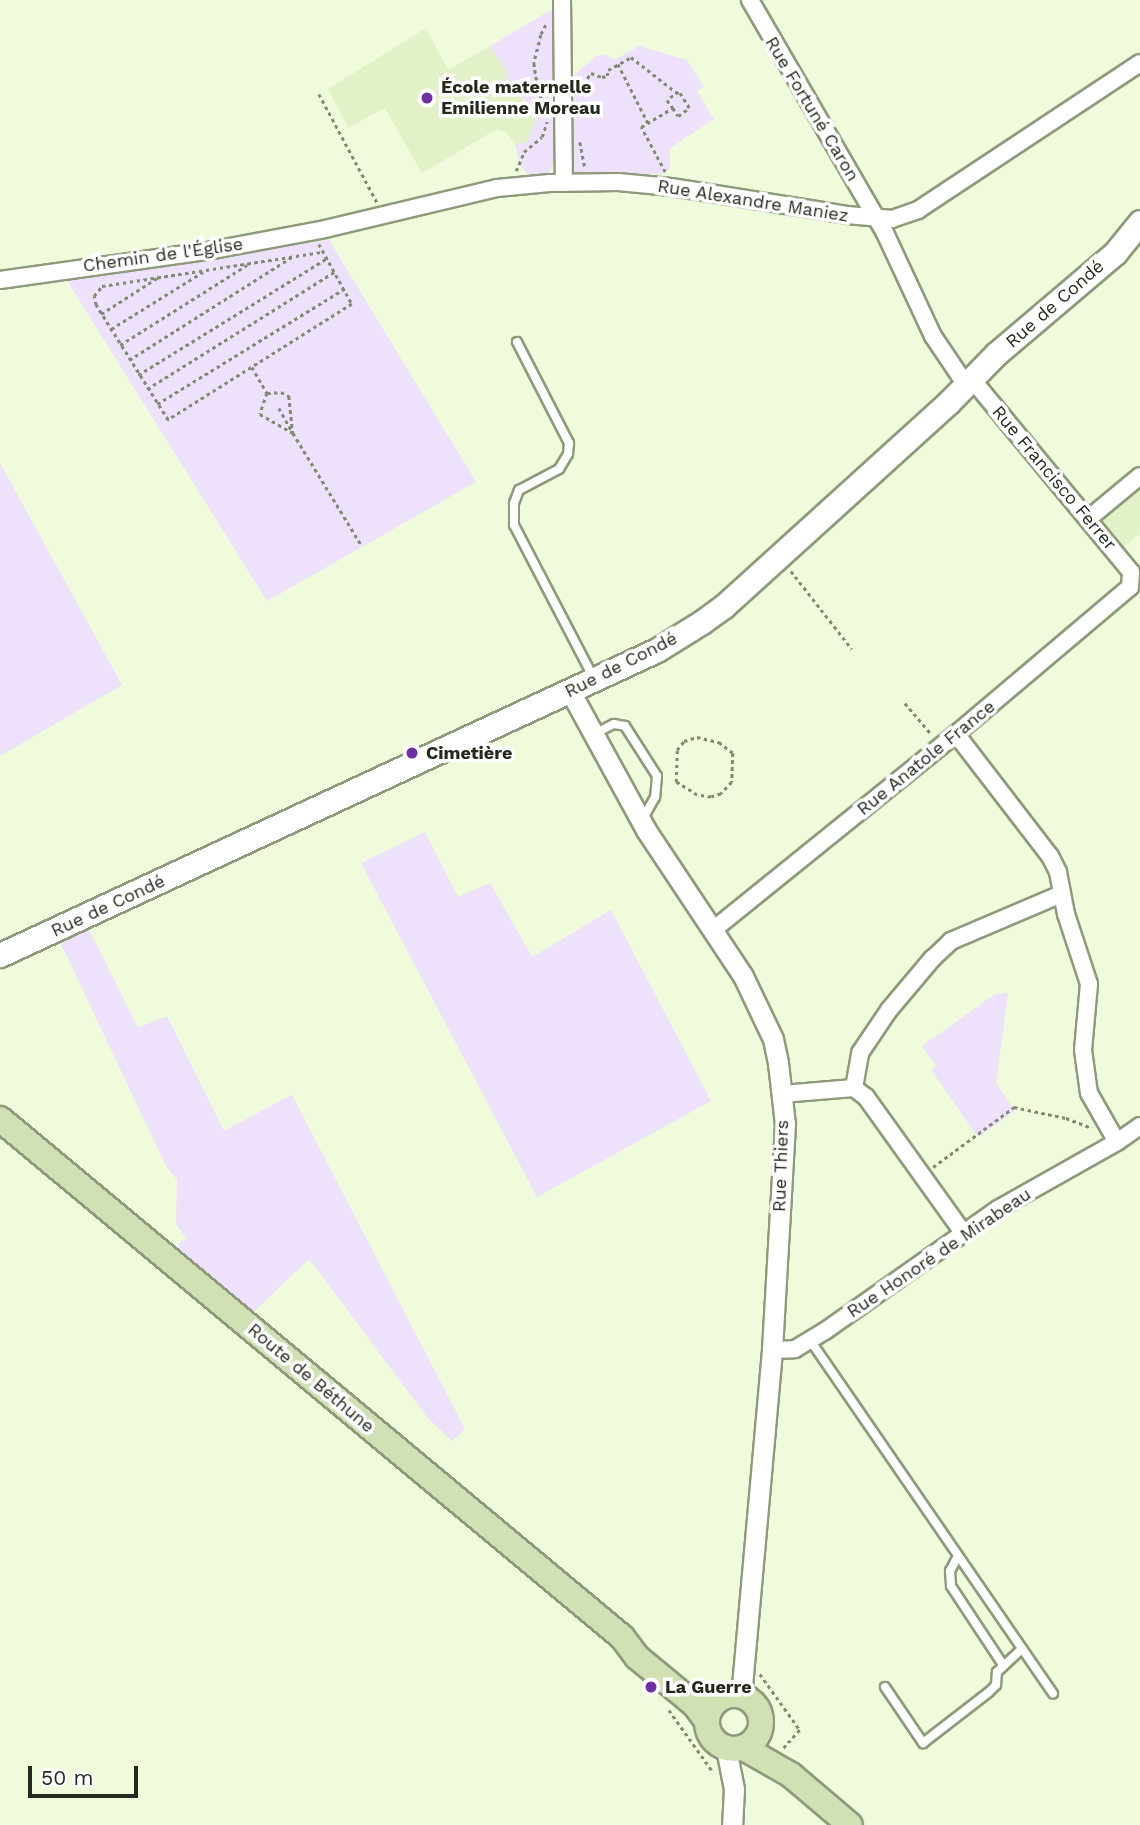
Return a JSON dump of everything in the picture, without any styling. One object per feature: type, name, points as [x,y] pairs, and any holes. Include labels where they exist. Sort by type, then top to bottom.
[{"type":"main road","name":"Rue de Condé","points":[[0,955],[657,650],[702,622],[724,606],[969,382],[996,354],[1115,253],[1140,222]]},
{"type":"main road","name":"Route de Béthune","points":[[0,1119],[622,1637],[638,1657],[683,1694],[707,1721]]},
{"type":"main road","name":"Route de Béthune","points":[[622,1637],[644,1648],[691,1685],[731,1697]]},
{"type":"main road","points":[[784,1765],[712,1738],[707,1721],[711,1708],[731,1697],[758,1708],[761,1728],[784,1765],[850,1825]]},
{"type":"main road","points":[[735,1748],[755,1740],[761,1728]]},
{"type":"street","name":"Rue Fortuné Caron","points":[[750,0],[876,217],[933,336],[969,382]]},
{"type":"street","points":[[562,2],[564,183]]},
{"type":"street","name":"Rue Alexandre Maniez","points":[[321,230],[497,188],[564,183],[665,186],[892,219],[918,210],[1140,63]]},
{"type":"street","name":"Chemin de l'Église","points":[[0,280],[213,250],[321,230]]},
{"type":"street","name":"Rue Francisco Ferrer","points":[[969,382],[1088,519],[1136,581]]},
{"type":"street","points":[[1088,519],[1140,476]]},
{"type":"street","name":"Rue Anatole France","points":[[713,930],[956,734],[1122,597],[1136,581]]},
{"type":"street","name":"Rue Thiers","points":[[570,691],[642,822],[743,976],[773,1039],[782,1094],[785,1124],[772,1350],[743,1665],[731,1697]]},
{"type":"street","points":[[956,734],[1050,856],[1058,872],[1061,894],[1089,984],[1083,1050],[1090,1093],[1112,1135]]},
{"type":"street","points":[[854,1088],[860,1053],[889,1010],[932,959],[951,942],[1061,894]]},
{"type":"street","points":[[782,1094],[854,1088],[866,1097],[964,1234]]},
{"type":"street","name":"Rue Honoré de Mirabeau","points":[[772,1350],[795,1349],[810,1340],[998,1209],[1112,1135],[1140,1126]]},
{"type":"street","points":[[732,1825],[735,1748]]},
{"type":"lane","points":[[517,342],[569,443],[568,454],[559,469],[519,490],[514,503],[514,525],[594,679]]},
{"type":"lane","points":[[594,734],[614,724],[625,726],[657,776],[655,797],[642,822]]},
{"type":"lane","points":[[810,1340],[1053,1694]]},
{"type":"lane","points":[[958,1556],[950,1571],[951,1586],[1003,1665]]},
{"type":"lane","points":[[885,1687],[923,1743],[989,1692],[996,1685],[998,1672],[1003,1665],[1022,1649]]},
{"type":"path","points":[[516,171],[524,152],[544,132],[547,115],[535,75],[536,51],[541,35],[562,2]]},
{"type":"path","points":[[574,95],[591,73],[602,78],[631,57],[677,93],[690,108],[678,116],[667,100],[677,93]]},
{"type":"path","points":[[563,64],[583,84]]},
{"type":"path","points":[[618,64],[648,123]]},
{"type":"path","points":[[319,94],[384,216]]},
{"type":"path","points":[[665,186],[665,172],[641,127],[673,108]]},
{"type":"path","points":[[578,134],[586,170]]},
{"type":"path","points":[[321,230],[323,253],[352,304],[168,420],[101,314],[94,296],[96,289],[323,253]]},
{"type":"path","points":[[129,360],[294,256]]},
{"type":"path","points":[[138,375],[326,259]]},
{"type":"path","points":[[120,345],[250,263]]},
{"type":"path","points":[[111,329],[205,270]]},
{"type":"path","points":[[148,389],[334,272]]},
{"type":"path","points":[[101,314],[160,277]]},
{"type":"path","points":[[157,404],[344,289]]},
{"type":"path","points":[[252,367],[267,393],[260,414],[293,433]]},
{"type":"path","points":[[267,393],[281,392],[289,396],[293,433]]},
{"type":"path","points":[[279,408],[362,546]]},
{"type":"path","points":[[782,552],[790,570],[852,649]]},
{"type":"path","points":[[905,703],[941,746]]},
{"type":"path","points":[[697,737],[727,746],[734,762],[732,782],[728,789],[711,797],[697,795],[676,782],[677,750],[681,745],[690,738],[697,737]]},
{"type":"path","points":[[922,1175],[1014,1107],[1066,1118],[1112,1135]]},
{"type":"path","points":[[743,1665],[755,1666],[800,1730],[784,1765]]},
{"type":"path","points":[[683,1694],[668,1712],[726,1789],[734,1789]]},
{"type":"shaded area","points":[[554,8],[553,165],[548,174],[528,175],[520,165],[515,145],[527,142],[538,114],[508,84],[505,69],[490,46]]},
{"type":"shaded area","name":"École maternelle Emilienne Moreau","points":[[426,28],[448,70],[490,46],[505,69],[508,84],[538,115],[527,142],[515,145],[506,132],[497,129],[422,173],[385,108],[348,128],[328,89]]},
{"type":"shaded area","points":[[639,46],[687,60],[704,87],[697,91],[714,119],[670,148],[670,169],[661,174],[573,173],[572,77],[596,56],[607,55],[615,60]]},
{"type":"shaded area","points":[[329,240],[476,482],[267,601],[66,279]]},
{"type":"shaded area","points":[[0,463],[122,685],[0,756]]},
{"type":"shaded area","points":[[1140,484],[1140,534],[1123,547],[1098,519]]},
{"type":"shaded area","points":[[425,832],[458,897],[490,883],[532,957],[611,910],[711,1101],[537,1197],[361,863]]},
{"type":"shaded area","points":[[83,917],[138,1028],[167,1016],[224,1131],[292,1095],[465,1429],[452,1441],[427,1417],[309,1259],[243,1322],[164,1256],[186,1238],[176,1224],[177,1180],[165,1164],[55,931]]},
{"type":"shaded area","points":[[1008,993],[996,1083],[1015,1111],[978,1137],[931,1070],[936,1065],[922,1046],[995,994]]},
{"type":"place","name":"École maternelle Emilienne Moreau","points":[[427,98]]},
{"type":"place","name":"Cimetière","points":[[412,753]]},
{"type":"place","name":"La Guerre","points":[[651,1687]]}]
